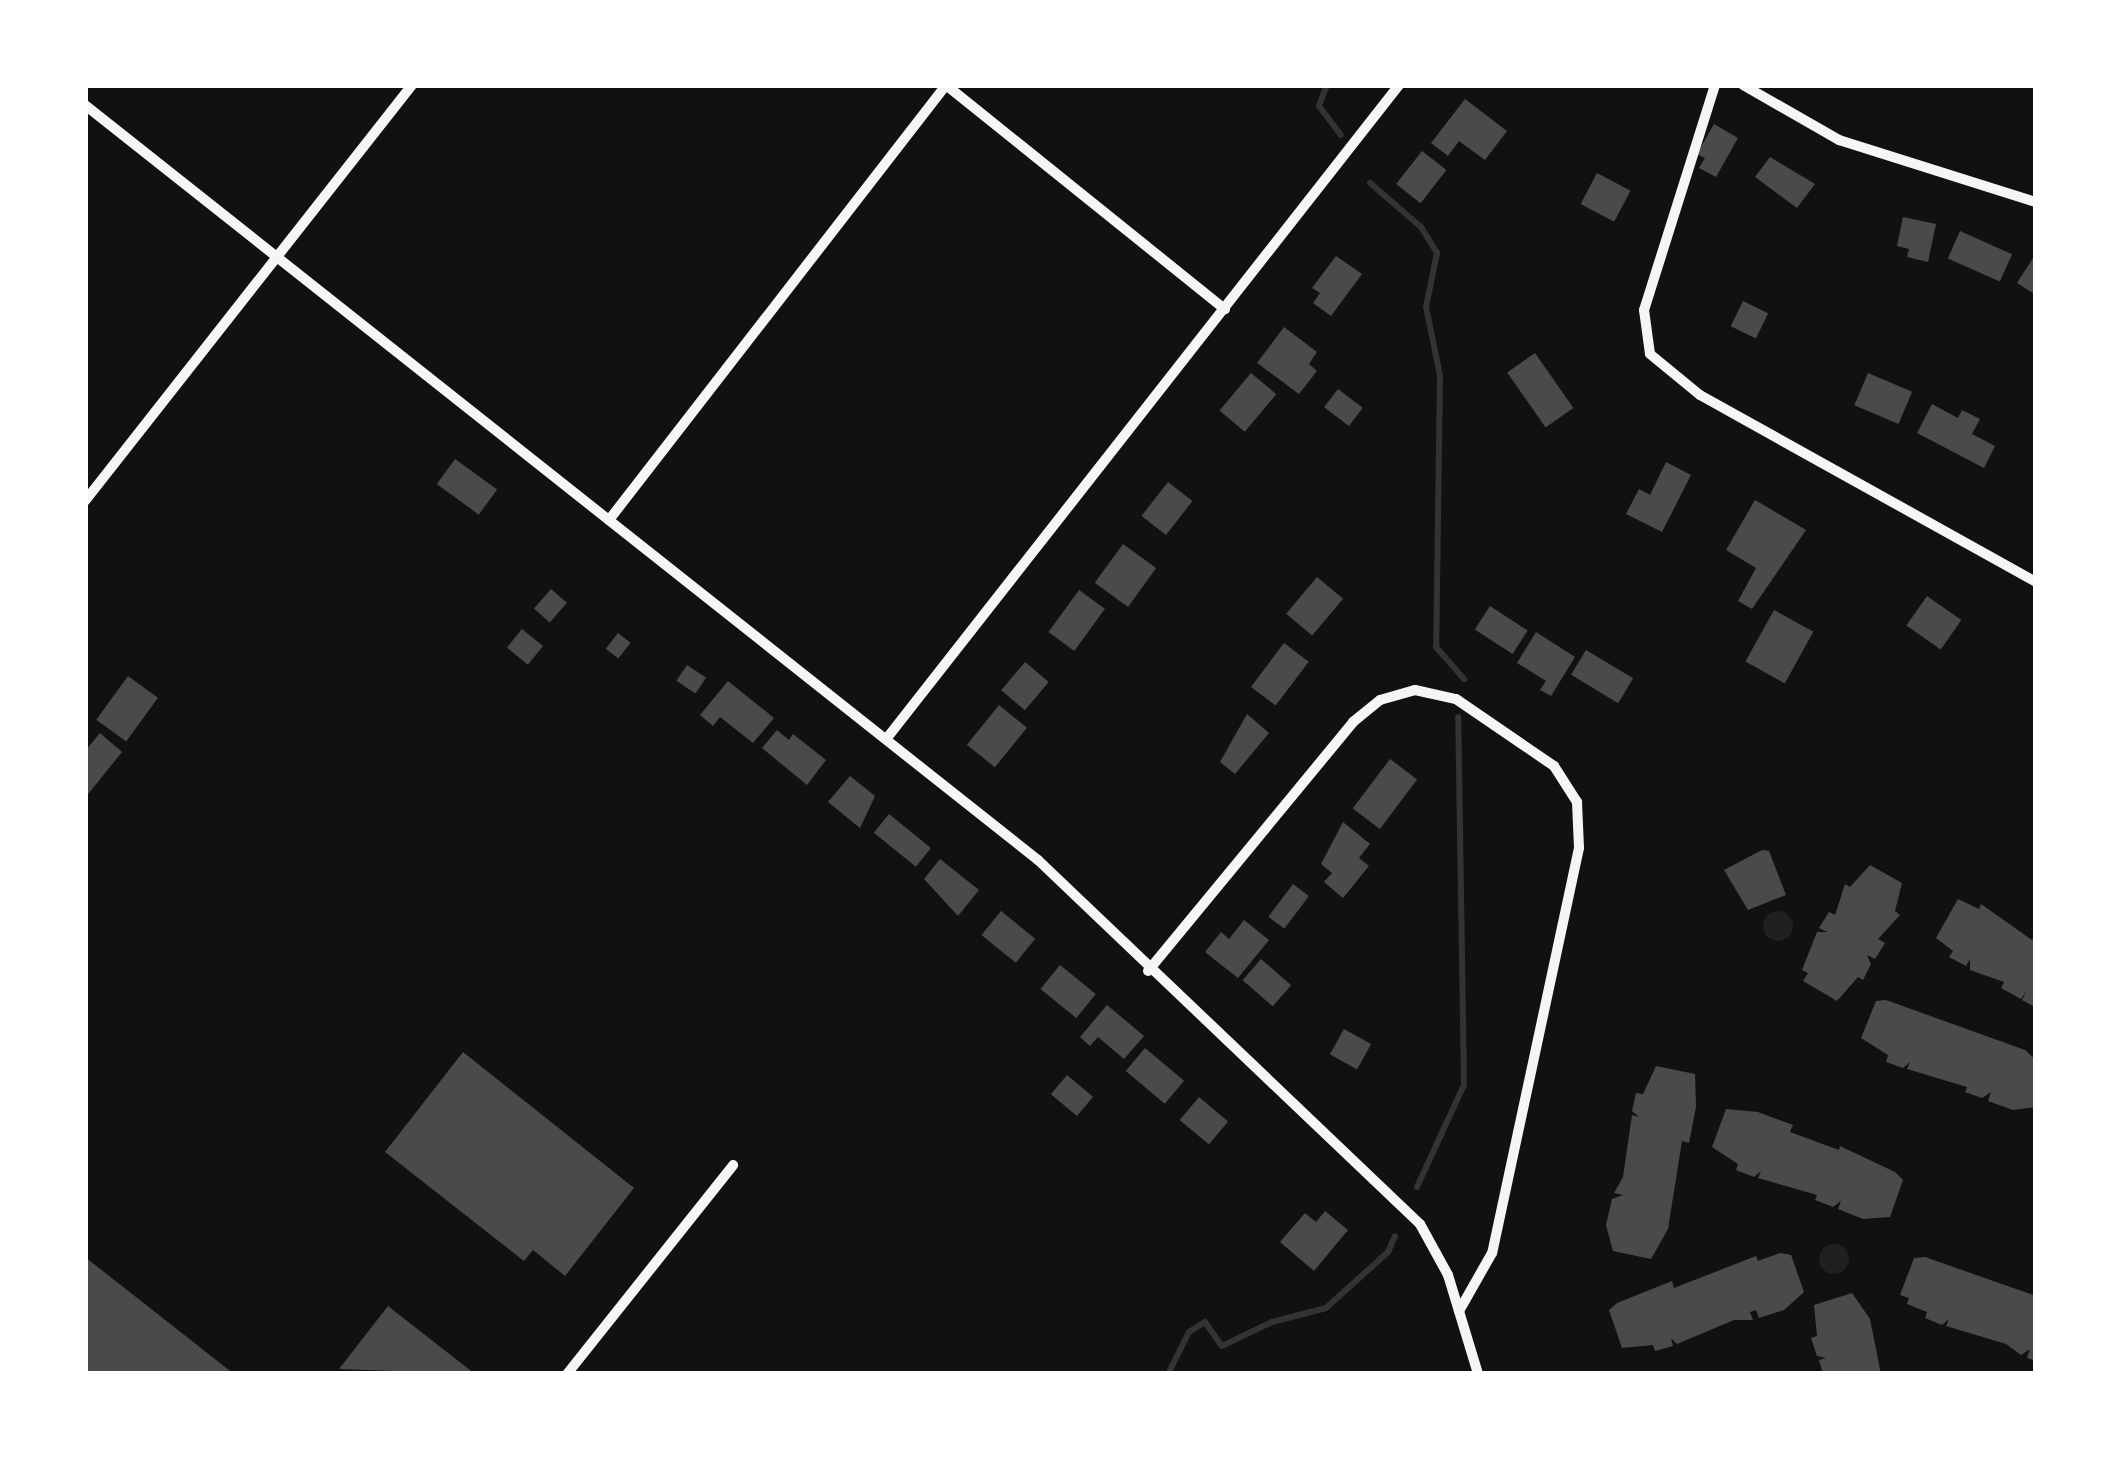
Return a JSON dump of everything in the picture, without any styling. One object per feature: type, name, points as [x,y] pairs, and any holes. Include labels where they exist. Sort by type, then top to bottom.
[{"type":"street","points":[[85,501],[412,85]]},
{"type":"street","points":[[609,520],[946,85],[1225,309]]},
{"type":"street","points":[[887,738],[1399,85]]},
{"type":"street","points":[[1715,85],[1644,310],[1650,354],[1700,394],[2036,582]]},
{"type":"street","points":[[1743,85],[1854,146],[2036,202]]},
{"type":"street","points":[[85,105],[1038,860],[1148,971],[1420,1224],[1443,1261],[1478,1374]]},
{"type":"street","points":[[1148,971],[1352,722],[1380,700],[1414,690],[1456,699],[1554,766],[1577,802],[1579,848],[1492,1253],[1459,1310]]},
{"type":"street","points":[[567,1374],[733,1165]]},
{"type":"shaded area","points":[[1778,911],[1789,915],[1793,926],[1789,937],[1778,941],[1767,937],[1763,926],[1767,915]]},
{"type":"shaded area","points":[[1834,1244],[1845,1248],[1849,1259],[1845,1270],[1834,1274],[1823,1270],[1819,1259],[1823,1248]]},
{"type":"building","points":[[1465,99],[1507,131],[1485,160],[1459,141],[1448,156],[1431,143]]},
{"type":"building","points":[[1714,124],[1738,138],[1716,177],[1699,168],[1705,158],[1697,154]]},
{"type":"building","points":[[1422,151],[1446,170],[1421,203],[1396,184]]},
{"type":"building","points":[[1770,157],[1815,184],[1797,208],[1755,177]]},
{"type":"building","points":[[1597,173],[1631,191],[1614,222],[1581,204]]},
{"type":"building","points":[[1903,217],[1936,224],[1928,262],[1907,257],[1909,249],[1897,246]]},
{"type":"building","points":[[1960,231],[2012,254],[2000,282],[1948,258]]},
{"type":"building","points":[[1336,256],[1362,274],[1331,316],[1313,303],[1320,293],[1312,288]]},
{"type":"building","points":[[2033,258],[2036,260],[2036,295],[2017,283]]},
{"type":"building","points":[[1743,301],[1768,313],[1756,338],[1731,326]]},
{"type":"building","points":[[1284,327],[1317,352],[1309,364],[1317,371],[1299,394],[1257,363]]},
{"type":"building","points":[[1535,353],[1573,408],[1546,427],[1507,373]]},
{"type":"building","points":[[1251,373],[1276,394],[1245,432],[1220,411]]},
{"type":"building","points":[[1868,373],[1912,392],[1899,424],[1854,405]]},
{"type":"building","points":[[1338,389],[1363,408],[1349,426],[1324,407]]},
{"type":"building","points":[[1932,404],[1958,418],[1962,410],[1980,419],[1972,434],[1995,446],[1984,468],[1917,433]]},
{"type":"building","points":[[455,459],[497,490],[479,515],[437,484]]},
{"type":"building","points":[[1666,462],[1691,475],[1662,532],[1626,514],[1639,489],[1650,495]]},
{"type":"building","points":[[1168,482],[1192,501],[1166,535],[1142,516]]},
{"type":"building","points":[[1755,500],[1806,530],[1752,609],[1738,601],[1756,568],[1726,550]]},
{"type":"building","points":[[1123,544],[1156,568],[1128,607],[1095,583]]},
{"type":"building","points":[[1317,577],[1343,599],[1312,636],[1286,614]]},
{"type":"building","points":[[551,589],[567,603],[550,622],[534,609]]},
{"type":"building","points":[[1079,590],[1105,609],[1074,651],[1048,632]]},
{"type":"building","points":[[1927,596],[1961,620],[1941,650],[1906,625]]},
{"type":"building","points":[[1490,606],[1528,631],[1512,654],[1475,629]]},
{"type":"building","points":[[1774,610],[1813,632],[1785,683],[1745,662]]},
{"type":"building","points":[[522,629],[543,646],[528,665],[507,648]]},
{"type":"building","points":[[1536,632],[1575,657],[1551,696],[1540,690],[1546,681],[1517,663]]},
{"type":"building","points":[[618,633],[631,643],[618,659],[606,649]]},
{"type":"building","points":[[1284,643],[1309,662],[1276,706],[1251,687]]},
{"type":"building","points":[[1586,650],[1633,678],[1618,703],[1571,675]]},
{"type":"building","points":[[1025,662],[1049,682],[1025,710],[1001,690]]},
{"type":"building","points":[[687,665],[706,678],[695,694],[676,681]]},
{"type":"building","points":[[128,676],[158,698],[126,741],[96,720]]},
{"type":"building","points":[[728,681],[774,718],[753,743],[720,717],[713,726],[700,715]]},
{"type":"building","points":[[999,705],[1027,728],[995,767],[967,745]]},
{"type":"building","points":[[1247,714],[1269,733],[1235,774],[1220,762]]},
{"type":"building","points":[[777,730],[789,740],[793,734],[826,760],[807,785],[762,748]]},
{"type":"building","points":[[100,733],[122,752],[85,798],[85,751]]},
{"type":"building","points":[[1390,759],[1417,779],[1380,829],[1353,809]]},
{"type":"building","points":[[850,776],[875,796],[860,828],[828,802]]},
{"type":"building","points":[[889,814],[931,848],[916,867],[874,833]]},
{"type":"building","points":[[1343,822],[1370,844],[1359,858],[1369,866],[1343,898],[1324,882],[1332,873],[1321,864]]},
{"type":"building","points":[[1762,850],[1769,851],[1786,895],[1748,910],[1724,870]]},
{"type":"building","points":[[940,859],[979,890],[958,916],[924,879]]},
{"type":"building","points":[[1870,865],[1902,883],[1895,911],[1900,915],[1878,939],[1885,943],[1875,959],[1867,955],[1871,964],[1863,980],[1858,977],[1837,1001],[1803,981],[1808,973],[1802,970],[1817,932],[1827,932],[1819,928],[1829,912],[1835,915],[1845,884],[1850,887]]},
{"type":"building","points":[[1293,884],[1309,896],[1284,929],[1268,917]]},
{"type":"building","points":[[1958,899],[1979,909],[1981,904],[2032,940],[2036,933],[2036,1008],[2022,1000],[2027,990],[2021,999],[2001,988],[2004,982],[1970,970],[1970,959],[1966,966],[1949,957],[1953,951],[1936,938]]},
{"type":"building","points":[[1001,911],[1035,939],[1016,963],[981,935]]},
{"type":"building","points":[[1244,920],[1269,940],[1238,978],[1205,952],[1221,932],[1229,939]]},
{"type":"building","points":[[1261,959],[1291,985],[1273,1006],[1243,980]]},
{"type":"building","points":[[1060,965],[1096,994],[1076,1018],[1040,989]]},
{"type":"building","points":[[1886,1000],[2025,1050],[2036,1060],[2036,1107],[2013,1110],[1988,1101],[1991,1092],[1982,1098],[1965,1092],[1967,1087],[1907,1069],[1910,1062],[1903,1068],[1886,1062],[1888,1055],[1861,1038],[1876,1001]]},
{"type":"building","points":[[1107,1005],[1144,1036],[1124,1059],[1098,1037],[1090,1046],[1080,1037]]},
{"type":"building","points":[[1344,1029],[1371,1044],[1357,1069],[1330,1054]]},
{"type":"building","points":[[1145,1048],[1184,1081],[1165,1104],[1126,1071]]},
{"type":"building","points":[[463,1052],[634,1188],[565,1276],[533,1250],[524,1261],[385,1152]]},
{"type":"building","points":[[1656,1066],[1695,1074],[1696,1107],[1689,1143],[1682,1141],[1668,1229],[1651,1259],[1613,1251],[1606,1225],[1612,1199],[1623,1195],[1614,1193],[1623,1177],[1632,1115],[1639,1117],[1632,1111],[1636,1093],[1643,1094]]},
{"type":"building","points":[[1067,1075],[1093,1097],[1077,1116],[1051,1094]]},
{"type":"building","points":[[1199,1097],[1228,1121],[1209,1144],[1180,1120]]},
{"type":"building","points":[[1726,1109],[1758,1112],[1793,1125],[1790,1132],[1839,1150],[1840,1146],[1895,1172],[1903,1180],[1890,1217],[1863,1219],[1838,1209],[1841,1201],[1833,1207],[1815,1200],[1817,1195],[1758,1178],[1761,1171],[1754,1177],[1736,1170],[1738,1164],[1712,1147]]},
{"type":"building","points":[[1325,1211],[1348,1230],[1314,1271],[1280,1242],[1305,1213],[1316,1222]]},
{"type":"building","points":[[1780,1253],[1791,1255],[1804,1292],[1784,1310],[1759,1318],[1756,1310],[1750,1312],[1753,1320],[1734,1320],[1677,1344],[1671,1338],[1673,1346],[1655,1351],[1653,1345],[1622,1348],[1609,1310],[1617,1303],[1672,1281],[1674,1288],[1756,1256],[1758,1261]]},
{"type":"building","points":[[85,1257],[234,1374],[85,1374]]},
{"type":"building","points":[[1925,1257],[2036,1296],[2036,1361],[2027,1358],[2030,1349],[2021,1355],[2006,1344],[1946,1326],[1949,1319],[1942,1325],[1925,1318],[1927,1312],[1907,1304],[1909,1298],[1900,1295],[1914,1258]]},
{"type":"building","points":[[1852,1293],[1870,1319],[1881,1374],[1823,1374],[1819,1360],[1826,1358],[1817,1356],[1811,1338],[1817,1336],[1814,1305]]},
{"type":"building","points":[[388,1306],[475,1374],[339,1369]]},
{"type":"waterway","points":[[1327,85],[1319,106],[1341,135]]},
{"type":"waterway","points":[[1370,183],[1421,227],[1437,253],[1426,307],[1440,375],[1436,647],[1464,679]]},
{"type":"waterway","points":[[1417,1187],[1464,1085],[1458,717]]},
{"type":"waterway","points":[[1168,1374],[1189,1332],[1205,1322],[1222,1346],[1272,1322],[1326,1308],[1388,1252],[1395,1236]]}]
